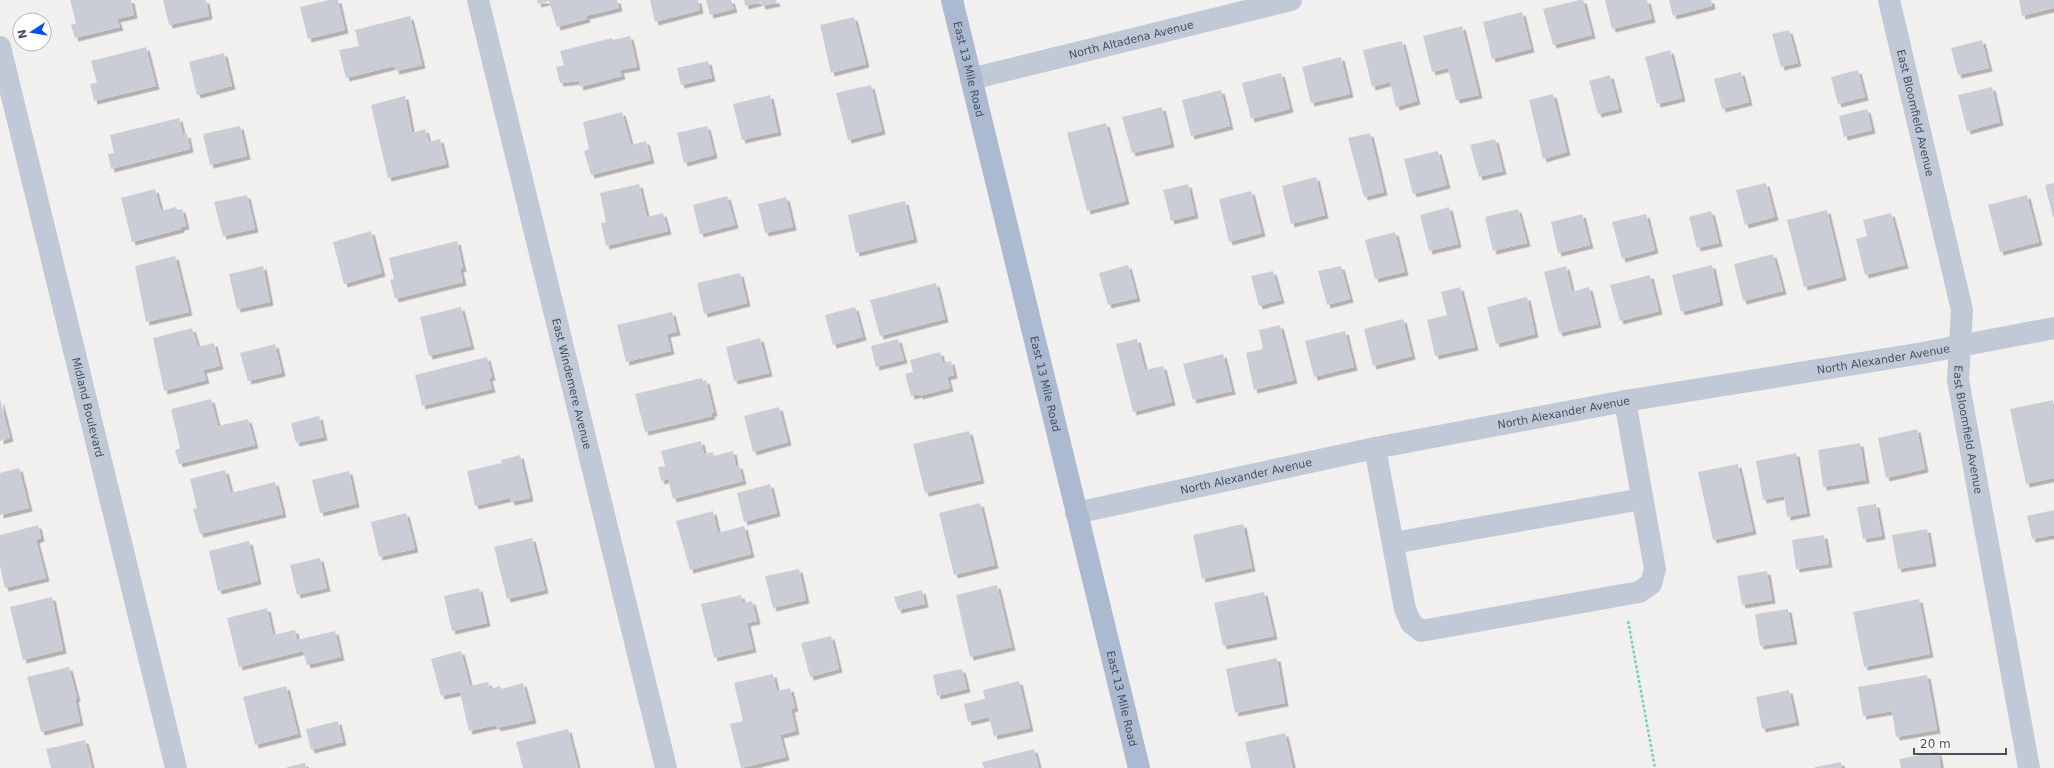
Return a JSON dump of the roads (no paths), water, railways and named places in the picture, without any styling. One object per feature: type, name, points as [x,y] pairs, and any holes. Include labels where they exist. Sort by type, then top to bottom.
[{"type":"main road","name":"East 13 Mile Road","points":[[952,0],[1139,768]]},
{"type":"street","name":"East Windemere Avenue","points":[[478,0],[666,768]]},
{"type":"street","name":"North Altadena Avenue","points":[[971,79],[1291,0]]},
{"type":"street","name":"East Bloomfield Avenue","points":[[1889,0],[1961,305],[1961,345],[1958,380],[2029,768]]},
{"type":"street","name":"Midland Boulevard","points":[[0,47],[176,768]]},
{"type":"street","name":"North Alexander Avenue","points":[[1076,513],[1375,448],[1625,401],[2054,328]]},
{"type":"street","points":[[1375,448],[1405,609],[1411,623],[1421,631],[1639,592],[1651,584],[1655,569],[1625,401]]},
{"type":"street","points":[[1393,543],[1642,499]]}]
